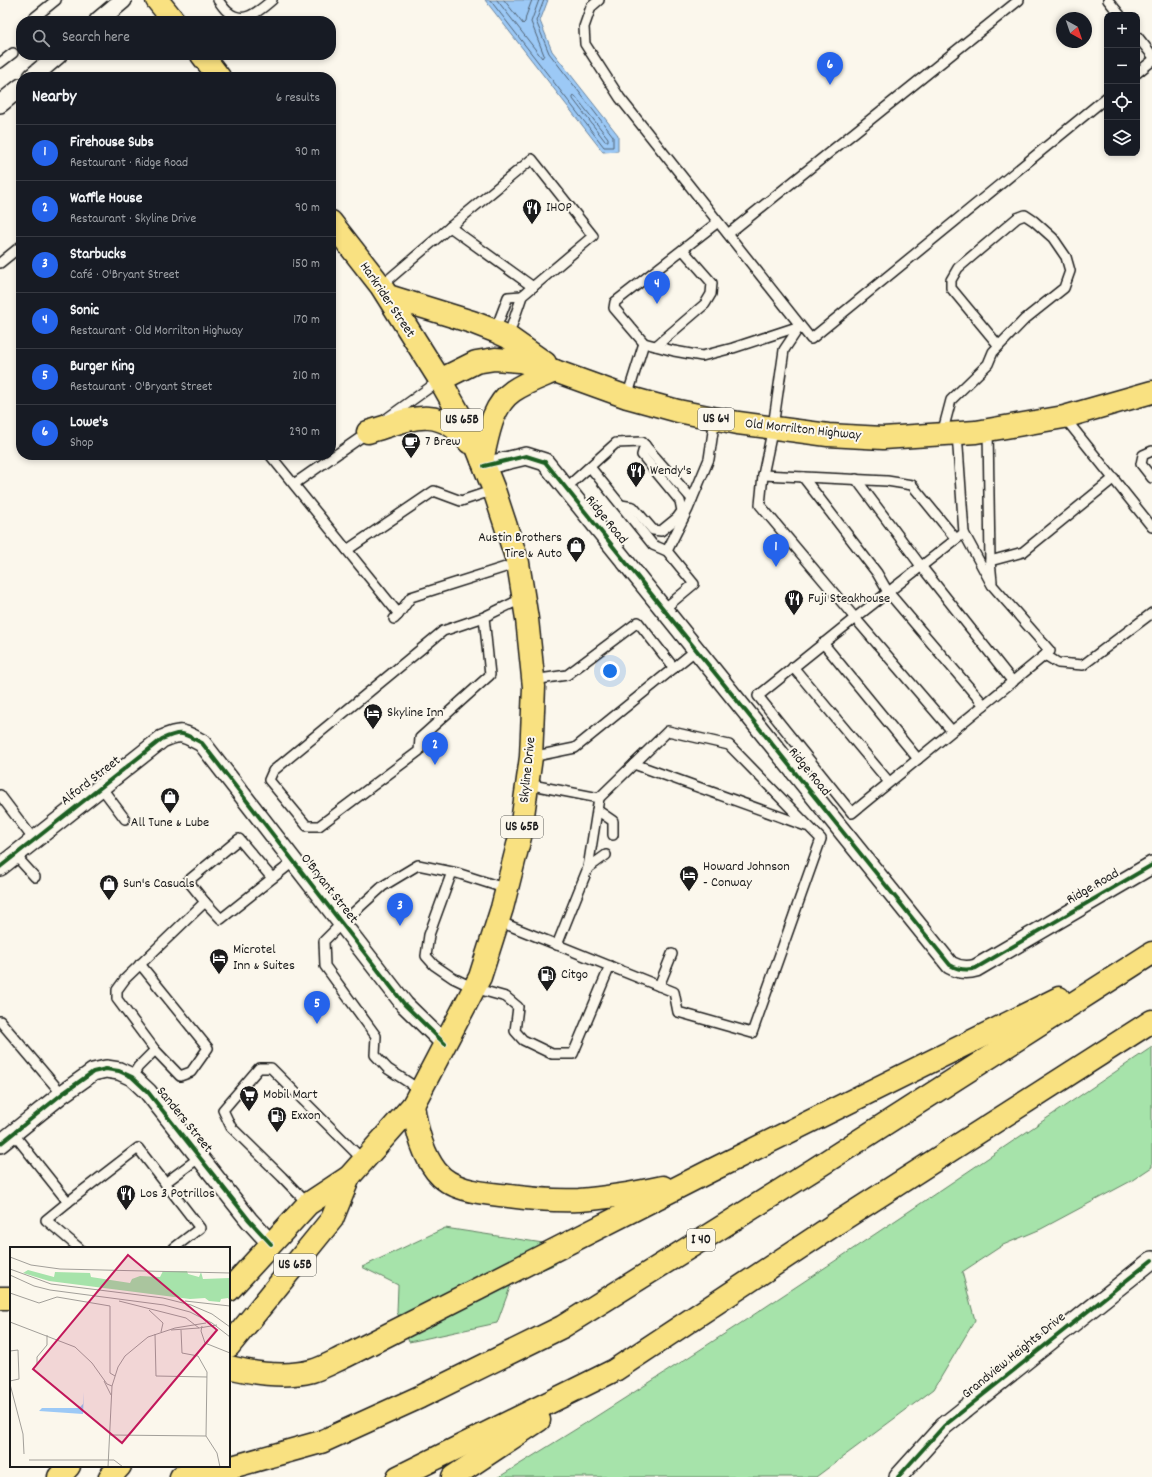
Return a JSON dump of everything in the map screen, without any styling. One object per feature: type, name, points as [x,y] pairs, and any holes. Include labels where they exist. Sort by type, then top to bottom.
[{"type":"main road","points":[[157,0],[170,16]]},
{"type":"main road","name":"Harkrider Street","points":[[336,228],[385,291],[440,380]]},
{"type":"main road","name":"US 64","points":[[385,291],[501,334],[556,370]]},
{"type":"main road","name":"Old Morrilton Highway","points":[[440,380],[476,362],[495,358],[520,361],[556,370],[627,397],[678,411],[738,423],[828,435],[883,438],[988,430],[1064,417],[1151,395]]},
{"type":"main road","points":[[483,463],[492,421],[499,405],[512,392],[556,370]]},
{"type":"main road","name":"Skyline Drive","points":[[364,1161],[416,1097],[480,977],[498,921],[520,837],[531,757],[533,680],[518,563],[494,490],[474,440],[440,380]]},
{"type":"main road","points":[[368,432],[418,417],[439,419],[450,424],[460,433],[473,447],[483,463]]},
{"type":"main road","points":[[230,1367],[264,1374],[287,1374],[312,1370],[346,1356],[690,1182],[1076,990],[1152,948]]},
{"type":"main road","name":"I 40","points":[[181,1477],[222,1470],[321,1442],[420,1397],[562,1327],[806,1174],[1152,953]]},
{"type":"main road","points":[[453,1477],[837,1223],[1152,1021]]},
{"type":"main road","points":[[416,1097],[415,1120],[427,1155],[436,1171],[443,1178],[457,1186],[484,1194],[535,1199],[578,1200],[614,1196],[690,1182]]},
{"type":"main road","name":"US 65B","points":[[230,1289],[308,1204],[349,1177],[364,1161]]},
{"type":"main road","name":"US 65B","points":[[230,1345],[332,1219],[349,1177]]},
{"type":"main road","points":[[398,1477],[615,1370]]},
{"type":"main road","points":[[59,1477],[68,1467]]},
{"type":"main road","points":[[110,1477],[119,1467]]},
{"type":"street","points":[[104,16],[123,0]]},
{"type":"street","points":[[36,72],[47,60]]},
{"type":"street","points":[[0,104],[16,91]]},
{"type":"street","name":"Ridge Road","points":[[483,463],[526,456],[545,462],[950,965],[956,968],[969,970],[976,968],[1152,865]]},
{"type":"street","name":"Alford Street","points":[[0,867],[162,739],[176,732],[202,743]]},
{"type":"street","name":"O'Bryant Street","points":[[202,743],[405,1005],[445,1044]]},
{"type":"street","name":"Sanders Street","points":[[0,1144],[62,1094],[93,1072],[106,1069],[119,1071],[132,1078],[157,1104],[249,1220],[271,1244]]},
{"type":"street","name":"Grandview Heights Drive","points":[[898,1477],[944,1426],[1152,1260]]},
{"type":"lane","points":[[36,16],[56,0]]},
{"type":"lane","points":[[218,0],[229,13],[236,16]]},
{"type":"lane","points":[[253,16],[272,0]]},
{"type":"lane","points":[[599,0],[591,7],[584,27],[585,44],[620,98],[811,339],[1104,99]]},
{"type":"lane","points":[[728,234],[1019,0]]},
{"type":"lane","points":[[1108,0],[1118,12]]},
{"type":"lane","points":[[1140,40],[1152,55]]},
{"type":"lane","points":[[0,63],[13,53]]},
{"type":"lane","points":[[1140,71],[1152,61]]},
{"type":"lane","points":[[385,291],[450,227],[532,160],[592,236],[522,296],[501,334]]},
{"type":"lane","points":[[964,533],[823,643],[758,696],[852,813],[1050,651],[992,585],[964,533],[950,434],[951,400],[988,364],[993,352],[999,346],[1025,319],[1064,288],[1070,271],[1066,256],[1054,238],[1025,215],[1017,218],[958,268],[951,280],[952,288],[999,346]]},
{"type":"lane","points":[[718,222],[615,302],[614,308],[644,343],[674,351],[702,356],[733,348],[800,326]]},
{"type":"lane","points":[[450,227],[533,287]]},
{"type":"lane","points":[[0,263],[16,250]]},
{"type":"lane","points":[[656,346],[705,304],[711,294],[712,283],[683,250]]},
{"type":"lane","points":[[501,334],[508,297],[522,296]]},
{"type":"lane","points":[[800,326],[784,350],[773,427],[762,475],[760,505],[952,732]]},
{"type":"lane","points":[[627,397],[644,343]]},
{"type":"lane","points":[[336,454],[440,380]]},
{"type":"lane","points":[[1064,417],[1152,527]]},
{"type":"lane","points":[[667,551],[709,459],[715,418]]},
{"type":"lane","points":[[988,430],[990,561],[992,585]]},
{"type":"lane","points":[[566,488],[616,443],[642,442],[692,499]]},
{"type":"lane","points":[[622,505],[633,507],[654,530],[661,531],[677,518],[682,511],[680,501],[642,455],[645,445]]},
{"type":"lane","points":[[1152,451],[1143,455],[1141,464],[1152,478]]},
{"type":"lane","points":[[274,460],[398,613],[396,617],[411,597],[518,563]]},
{"type":"lane","points":[[294,484],[328,460]]},
{"type":"lane","points":[[590,467],[654,545],[667,551],[694,584],[664,609]]},
{"type":"lane","points":[[762,475],[887,481],[912,484],[956,539]]},
{"type":"lane","points":[[803,477],[877,573],[888,592],[984,705]]},
{"type":"lane","points":[[990,561],[1023,552],[1114,478]]},
{"type":"lane","points":[[856,480],[921,566],[1013,682]]},
{"type":"lane","points":[[347,550],[434,491],[461,501],[494,490]]},
{"type":"lane","points":[[484,617],[490,675],[420,738],[419,751],[319,826],[307,826],[269,780],[273,772],[443,631],[484,617],[523,598]]},
{"type":"lane","points":[[1045,655],[1058,663],[1083,665],[1152,613]]},
{"type":"lane","points":[[533,680],[567,675],[638,622],[674,668]]},
{"type":"lane","points":[[823,643],[918,759]]},
{"type":"lane","points":[[531,757],[575,748],[696,650]]},
{"type":"lane","points":[[793,667],[889,782]]},
{"type":"lane","points":[[498,921],[557,945],[674,992],[678,1012],[752,1033],[821,839],[729,745],[668,731],[599,798],[588,868],[557,945]]},
{"type":"lane","points":[[634,764],[809,827]]},
{"type":"lane","points":[[527,784],[599,798]]},
{"type":"lane","points":[[100,787],[125,819]]},
{"type":"lane","points":[[0,795],[34,840]]},
{"type":"lane","points":[[597,810],[613,821],[613,836]]},
{"type":"lane","points":[[272,878],[239,839],[188,881],[221,919],[294,861]]},
{"type":"lane","points":[[15,855],[35,877]]},
{"type":"lane","points":[[588,868],[606,855]]},
{"type":"lane","points":[[416,1097],[375,1055],[376,1036],[325,966],[324,941],[383,886],[418,865],[452,872],[507,889]]},
{"type":"lane","points":[[452,872],[429,935],[426,956],[434,965],[453,978],[474,988],[506,997],[518,1007],[515,1031],[523,1040],[552,1054],[572,1054],[610,966]]},
{"type":"lane","points":[[140,964],[208,1048],[192,1072],[180,1076],[155,1050],[117,999],[117,990],[125,979],[140,964],[206,902]]},
{"type":"lane","points":[[659,986],[672,954]]},
{"type":"lane","points":[[0,1021],[62,1094]]},
{"type":"lane","points":[[132,1078],[138,1068],[155,1050]]},
{"type":"lane","points":[[308,1204],[231,1127],[223,1110],[259,1068],[271,1068],[364,1161]]},
{"type":"lane","points":[[13,1133],[68,1202]]},
{"type":"lane","points":[[78,1247],[46,1220],[138,1148],[200,1228],[175,1247]]},
{"type":"lane","points":[[165,1183],[200,1157]]},
{"type":"green space","points":[[1152,1047],[1152,1167],[1131,1181],[1041,1229],[1003,1245],[962,1272],[975,1320],[934,1389],[816,1477],[499,1477],[746,1320]]},
{"type":"green space","points":[[445,1228],[543,1243],[556,1264],[512,1282],[497,1323],[409,1342],[397,1312],[398,1285],[362,1267]]},
{"type":"water","points":[[485,0],[548,0],[540,21],[552,51],[618,135],[618,151],[603,152]]},
{"type":"cycle path","points":[[484,466],[526,456],[545,462],[950,965],[963,970],[976,968],[1152,865]]},
{"type":"cycle path","points":[[0,867],[162,739],[174,734],[186,735],[202,743],[405,1005],[445,1044]]},
{"type":"cycle path","points":[[0,1144],[62,1094],[93,1072],[106,1069],[119,1071],[132,1077],[148,1092],[249,1220],[271,1244]]},
{"type":"cycle path","points":[[898,1477],[944,1426],[1152,1260]]},
{"type":"place","name":"Lowe's","points":[[830,85]]},
{"type":"place","name":"IHOP","points":[[532,225]]},
{"type":"place","name":"Sonic","points":[[657,304]]},
{"type":"place","name":"7 Brew","points":[[411,459]]},
{"type":"place","name":"Wendy's","points":[[636,488]]},
{"type":"place","name":"Austin Brothers Tire & Auto","points":[[576,563]]},
{"type":"place","name":"Firehouse Subs","points":[[776,567]]},
{"type":"place","name":"Fuji Steakhouse","points":[[794,616]]},
{"type":"place","name":"Skyline Inn","points":[[373,730]]},
{"type":"place","name":"Waffle House","points":[[435,765]]},
{"type":"place","name":"All Tune & Lube","points":[[170,814]]},
{"type":"place","name":"Howard Johnson - Conway","points":[[689,892]]},
{"type":"place","name":"Sun's Casuals","points":[[109,901]]},
{"type":"place","name":"Starbucks","points":[[400,926]]},
{"type":"place","name":"Microtel Inn & Suites","points":[[219,975]]},
{"type":"place","name":"Citgo","points":[[547,992]]},
{"type":"place","name":"Burger King","points":[[317,1024]]},
{"type":"place","name":"Mobil Mart","points":[[249,1112]]},
{"type":"place","name":"Exxon","points":[[277,1133]]},
{"type":"place","name":"Los 3 Potrillos","points":[[126,1211]]}]
